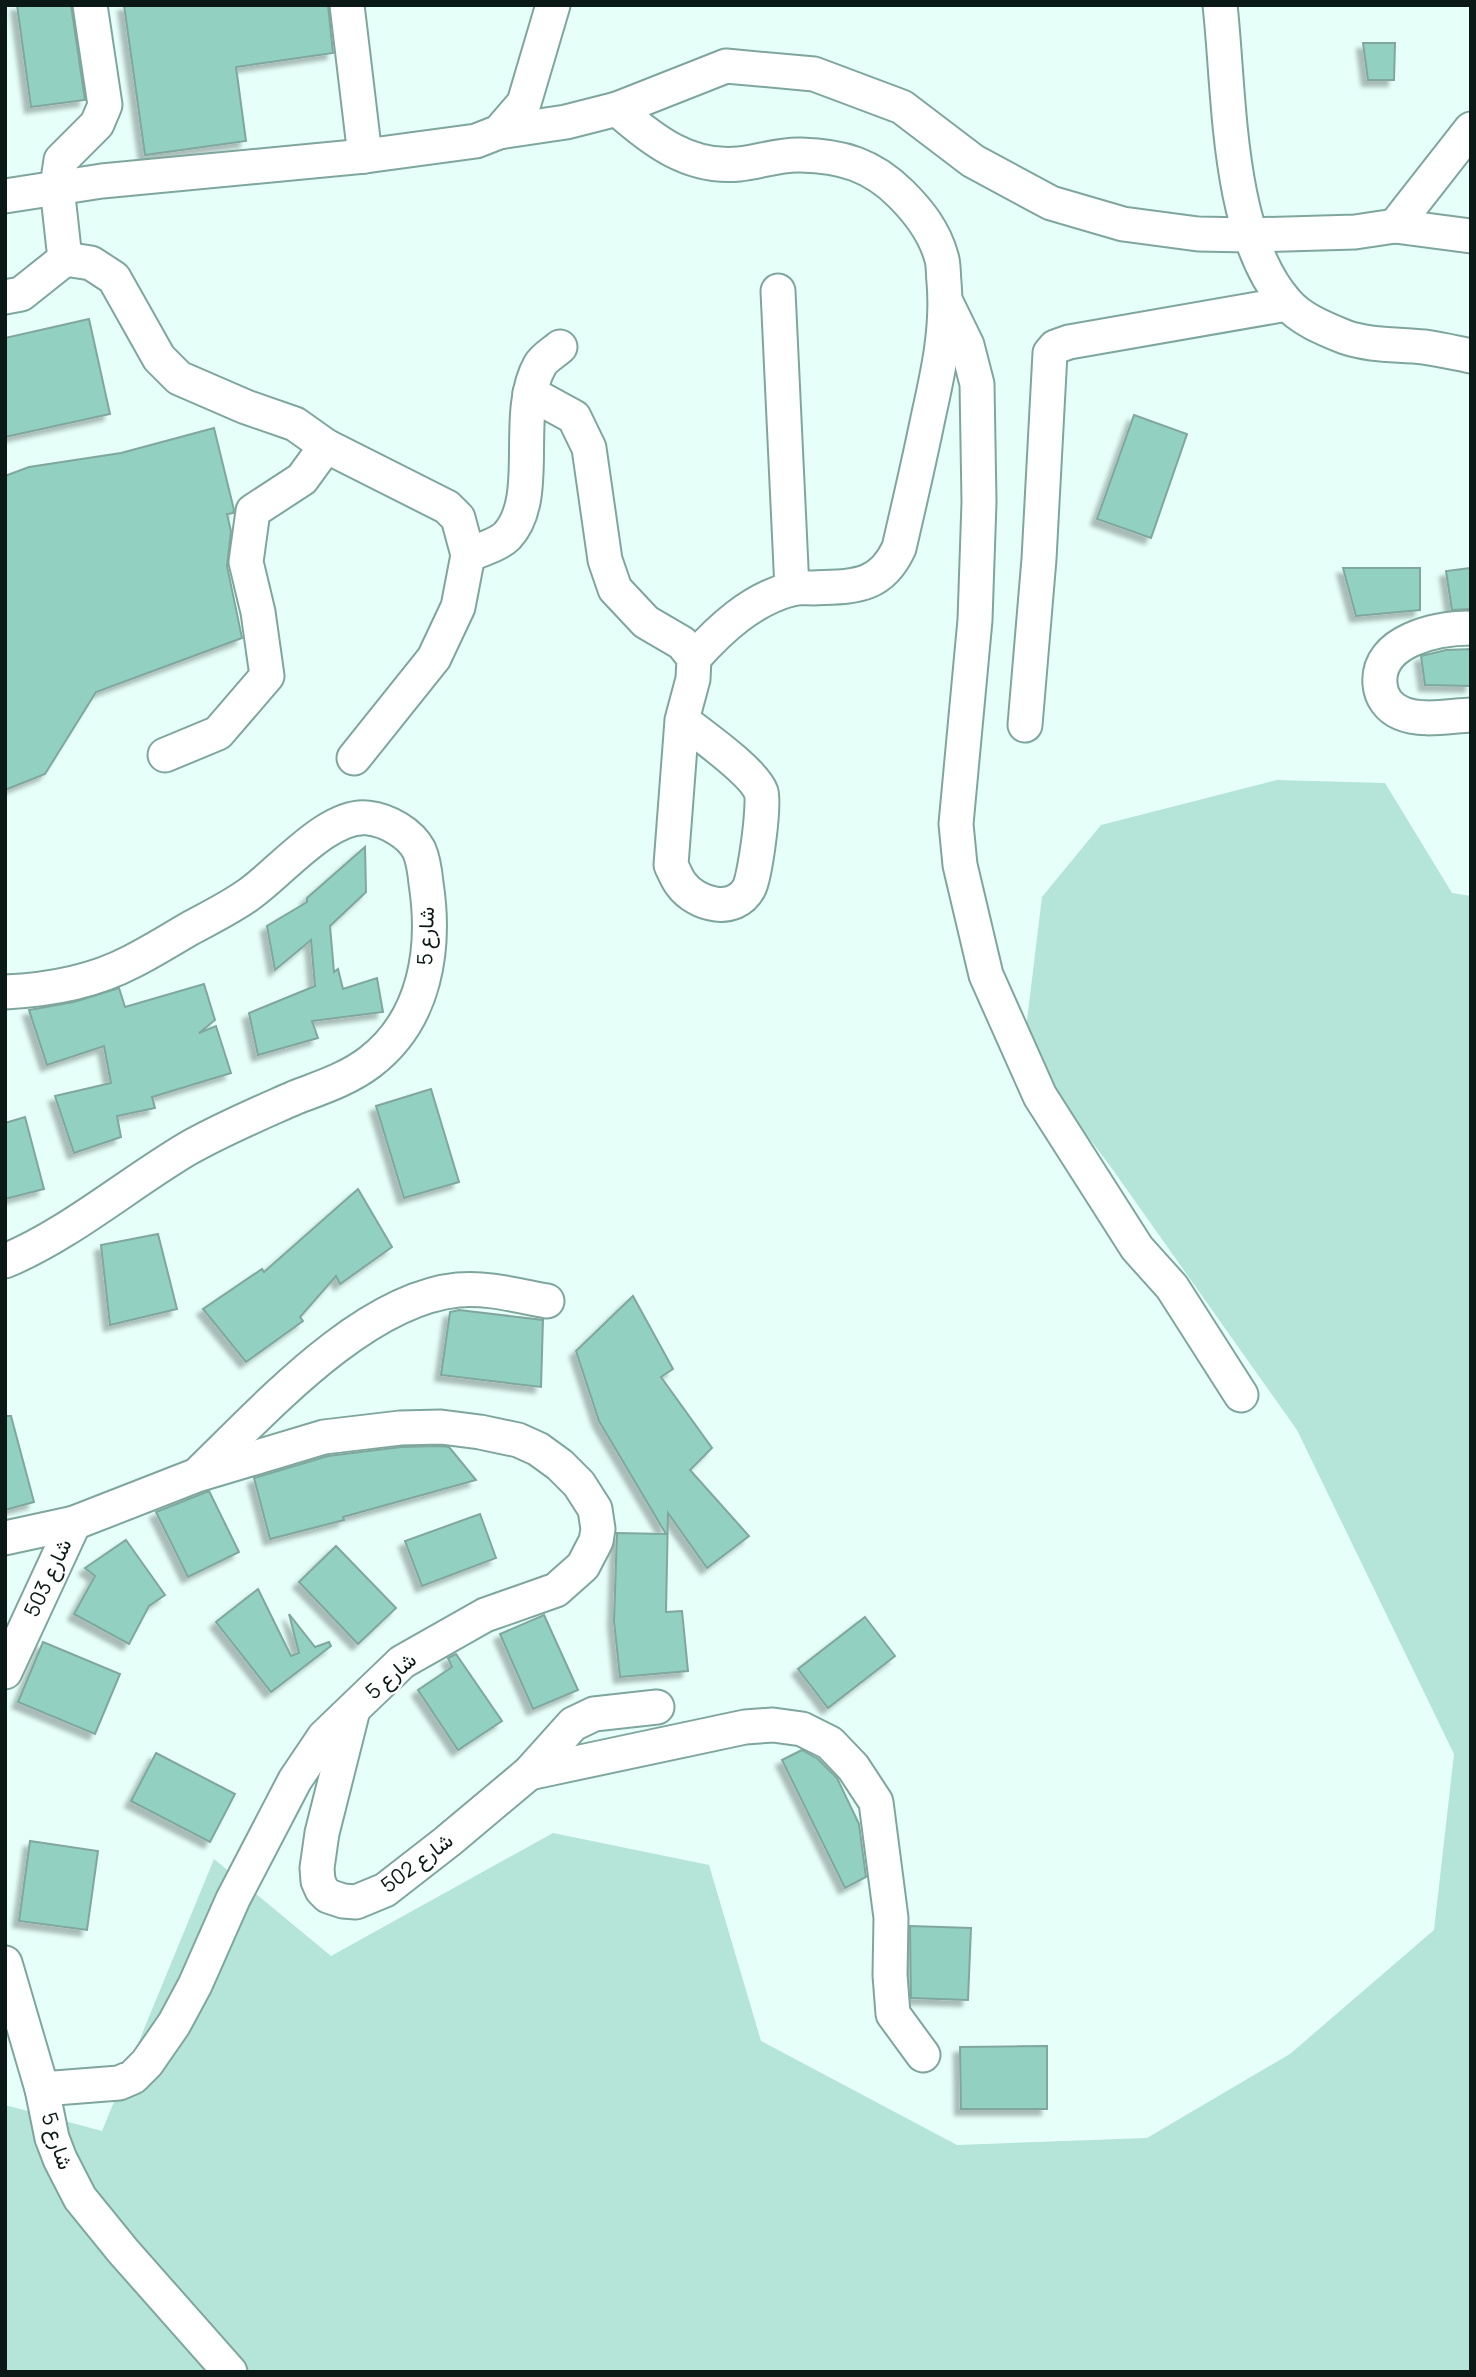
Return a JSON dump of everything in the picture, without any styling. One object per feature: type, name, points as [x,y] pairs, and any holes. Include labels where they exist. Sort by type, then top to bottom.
[{"type":"street","points":[[65,260],[57,187],[61,160],[97,124],[105,105],[90,5]]},
{"type":"street","points":[[347,5],[365,156]]},
{"type":"street","points":[[499,132],[524,103],[553,5]]},
{"type":"street","points":[[1220,5],[1233,146],[1249,235],[1271,282],[1287,304],[1313,323],[1347,337],[1382,346],[1424,347],[1471,356]]},
{"type":"street","points":[[5,195],[102,181],[454,145],[476,141],[499,132],[617,109],[726,66],[814,74],[902,107],[973,161],[1051,202],[1123,224],[1198,234],[1355,232],[1395,226],[1471,236]]},
{"type":"street","points":[[617,109],[647,135],[676,153],[709,164],[739,164],[785,154],[831,156],[862,165],[891,184],[915,208],[931,229],[942,257],[946,302],[943,349],[899,548],[892,563],[874,580],[856,586],[792,589],[754,604],[722,628],[694,658],[693,679],[682,720],[671,865],[681,886],[701,901],[720,905],[737,901],[750,888],[763,816],[761,793],[754,781],[682,720]]},
{"type":"street","points":[[1395,226],[1471,129]]},
{"type":"street","points":[[5,297],[21,294],[65,260],[91,263],[114,278],[159,358],[179,378],[246,407],[295,424],[326,446],[447,507],[458,518],[468,555],[458,607],[434,658],[354,758]]},
{"type":"street","points":[[778,291],[792,589]]},
{"type":"street","points":[[946,302],[967,345],[977,384],[979,502],[975,620],[956,824],[960,865],[986,975],[1040,1096],[1137,1248],[1172,1287],[1241,1395]]},
{"type":"street","points":[[1025,725],[1039,559],[1050,353],[1055,347],[1069,342],[1287,304]]},
{"type":"street","points":[[468,555],[506,538],[520,515],[530,393],[540,363],[560,347]]},
{"type":"street","points":[[530,393],[574,417],[589,448],[605,560],[615,589],[646,622],[682,643],[694,658]]},
{"type":"street","points":[[165,755],[219,733],[268,676],[258,612],[246,562],[253,511],[302,479],[326,446]]},
{"type":"street","points":[[1471,628],[1422,635],[1403,644],[1383,665],[1380,678],[1381,692],[1387,702],[1402,714],[1430,717],[1471,715]]},
{"type":"street","name":"شارع 5","points":[[5,992],[33,990],[82,980],[128,964],[248,895],[337,824],[367,817],[397,827],[419,850],[429,905],[428,960],[422,989],[410,1016],[392,1041],[370,1062],[344,1077],[215,1133],[136,1180],[55,1235],[5,1261]]},
{"type":"street","points":[[197,1475],[274,1400],[322,1359],[398,1306],[435,1293],[460,1290],[478,1290],[547,1301]]},
{"type":"street","name":"شارع 5","points":[[5,1538],[74,1523],[197,1475],[324,1437],[366,1430],[441,1427],[518,1440],[538,1449],[560,1465],[579,1484],[595,1509],[598,1529],[596,1541],[583,1566],[556,1590],[485,1615],[402,1662],[324,1737],[295,1780],[233,1899],[195,1985],[174,2024],[147,2063],[133,2077],[119,2083],[42,2089],[52,2138],[80,2198],[229,2372]]},
{"type":"street","name":"شارع 503","points":[[5,1672],[74,1523]]},
{"type":"street","name":"شارع 502","points":[[353,1710],[322,1833],[317,1868],[318,1881],[328,1896],[356,1902],[385,1890],[529,1773],[573,1724],[594,1714],[657,1707]]},
{"type":"street","points":[[529,1773],[745,1727],[773,1725],[802,1729],[830,1743],[853,1767],[876,1802],[891,1918],[890,1975],[894,2014],[923,2055]]},
{"type":"street","points":[[5,1963],[42,2089]]},
{"type":"green space","points":[[1277,780],[1385,783],[1452,893],[1471,896],[1471,2372],[5,2372],[5,2105],[102,2131],[214,1859],[331,1956],[553,1833],[709,1865],[761,2041],[957,2145],[1147,2138],[1290,2054],[1434,1930],[1454,1754],[1297,1430],[1108,1163],[1023,1053],[1042,897],[1101,825]]},
{"type":"building","points":[[17,5],[71,5],[85,100],[31,107]]},
{"type":"building","points":[[124,5],[328,5],[333,53],[236,67],[246,141],[145,155]]},
{"type":"building","points":[[1363,43],[1395,43],[1394,80],[1368,80]]},
{"type":"building","points":[[89,319],[110,414],[5,437],[5,338]]},
{"type":"building","points":[[1134,415],[1187,434],[1151,538],[1097,519]]},
{"type":"building","points":[[214,428],[234,510],[233,513],[227,514],[231,531],[227,566],[242,638],[96,692],[45,774],[5,790],[5,476],[29,467],[121,453]]},
{"type":"building","points":[[1343,568],[1420,568],[1420,610],[1356,616]]},
{"type":"building","points":[[1471,568],[1471,609],[1452,610],[1446,571]]},
{"type":"building","points":[[1471,649],[1471,686],[1425,685],[1421,656],[1446,650]]},
{"type":"building","points":[[365,847],[366,892],[330,926],[334,972],[338,969],[343,989],[377,978],[383,1012],[312,1021],[318,1038],[258,1055],[249,1013],[315,986],[311,940],[275,970],[267,926],[307,902],[307,898]]},
{"type":"building","points":[[204,984],[215,1020],[199,1033],[216,1026],[231,1073],[152,1097],[155,1108],[117,1116],[121,1137],[74,1153],[55,1096],[111,1083],[104,1046],[47,1065],[29,1010],[74,1002],[119,988],[125,1007]]},
{"type":"building","points":[[431,1089],[459,1182],[404,1198],[376,1106]]},
{"type":"building","points":[[25,1117],[44,1189],[5,1199],[5,1123]]},
{"type":"building","points":[[358,1189],[392,1247],[340,1284],[336,1276],[300,1317],[303,1321],[246,1362],[203,1309],[262,1269],[264,1272]]},
{"type":"building","points":[[158,1234],[177,1309],[110,1325],[101,1245]]},
{"type":"building","points":[[633,1296],[673,1369],[661,1377],[712,1448],[690,1470],[749,1536],[707,1568],[668,1513],[666,1612],[682,1611],[688,1671],[620,1677],[614,1621],[617,1533],[666,1534],[599,1421],[576,1351]]},
{"type":"building","points":[[459,1310],[543,1320],[541,1387],[441,1375],[450,1312]]},
{"type":"building","points":[[5,1416],[11,1416],[34,1502],[5,1510]]},
{"type":"building","points":[[401,1447],[449,1447],[476,1480],[343,1517],[344,1520],[270,1539],[254,1478],[328,1456]]},
{"type":"building","points":[[209,1491],[239,1552],[188,1577],[156,1512]]},
{"type":"building","points":[[480,1514],[496,1558],[422,1586],[405,1541]]},
{"type":"building","points":[[126,1540],[165,1595],[149,1606],[129,1644],[74,1614],[95,1576],[85,1568]]},
{"type":"building","points":[[336,1546],[396,1608],[358,1644],[299,1582]]},
{"type":"building","points":[[258,1589],[291,1656],[299,1653],[289,1614],[315,1647],[329,1642],[331,1646],[271,1692],[216,1622]]},
{"type":"building","points":[[544,1615],[578,1690],[533,1709],[500,1634]]},
{"type":"building","points":[[865,1617],[895,1656],[828,1708],[798,1669]]},
{"type":"building","points":[[43,1642],[120,1674],[95,1734],[18,1702]]},
{"type":"building","points":[[456,1654],[502,1721],[458,1750],[418,1690],[452,1667],[448,1658]]},
{"type":"building","points":[[802,1750],[818,1759],[837,1778],[859,1824],[866,1877],[845,1888],[782,1760]]},
{"type":"building","points":[[156,1753],[235,1794],[210,1842],[131,1801]]},
{"type":"building","points":[[30,1841],[98,1851],[87,1930],[19,1921]]},
{"type":"building","points":[[910,1926],[971,1928],[968,2000],[911,1998]]},
{"type":"building","points":[[1047,2046],[1047,2109],[961,2109],[960,2047]]}]
